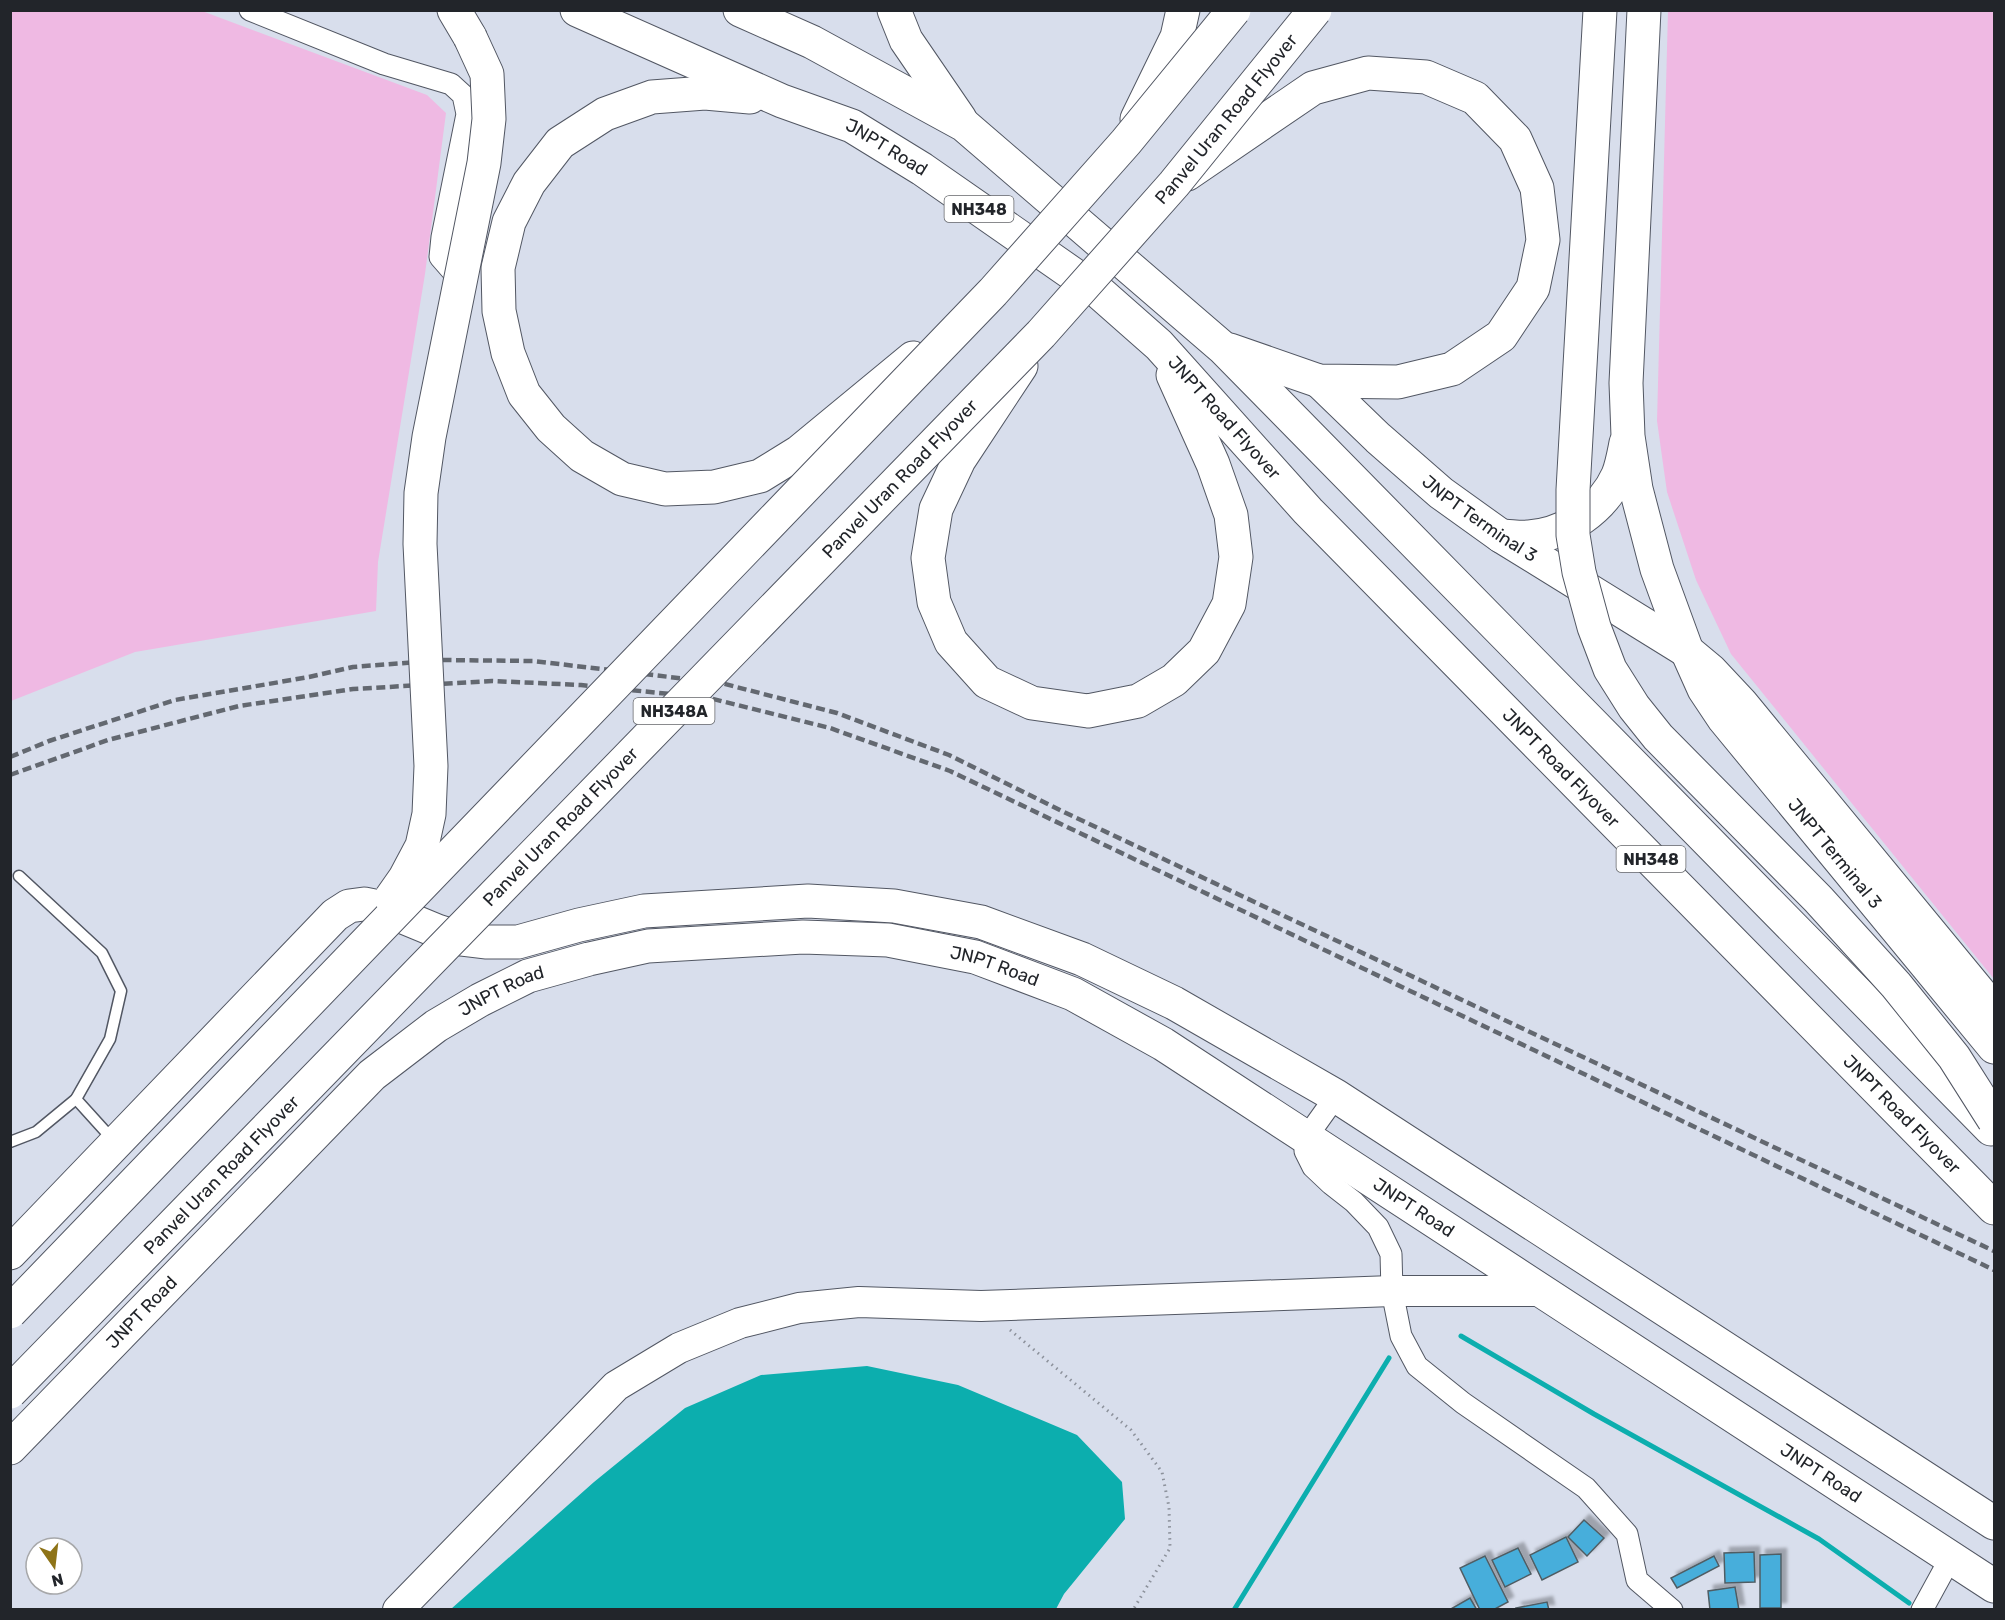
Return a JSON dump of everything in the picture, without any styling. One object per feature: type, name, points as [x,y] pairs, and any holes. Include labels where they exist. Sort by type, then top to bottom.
[{"type":"main road","name":"JNPT Road","points":[[577,10],[782,101],[852,126],[922,169],[1100,293],[1160,345]]},
{"type":"main road","name":"NH348","points":[[740,10],[812,42],[964,125],[1223,348],[1995,1132]]},
{"type":"main road","points":[[1126,142],[1177,37],[1184,10]]},
{"type":"main road","name":"Panvel Uran Road Flyover","points":[[10,1392],[1041,334],[1174,184],[1315,10]]},
{"type":"main road","points":[[1280,55],[1334,10]]},
{"type":"main road","points":[[1600,10],[1573,490],[1573,535],[1579,572],[1593,627],[1610,669],[1634,707],[1658,737],[1818,899],[1896,985],[1954,1057],[1995,1120]]},
{"type":"main road","points":[[1644,10],[1626,383],[1628,436],[1636,489],[1646,531],[1657,569],[1687,651]]},
{"type":"main road","name":"NH348A","points":[[10,1312],[993,292],[1126,142],[1233,12]]},
{"type":"main road","points":[[327,984],[405,878],[422,846],[429,814],[431,766],[420,544],[421,493],[429,437],[484,163],[489,119],[487,74],[462,24]]},
{"type":"main road","points":[[900,25],[964,125]]},
{"type":"main road","points":[[1174,184],[1313,88],[1368,73],[1426,77],[1475,98],[1515,139],[1537,188],[1543,240],[1533,288],[1501,336],[1452,369],[1398,382],[1319,381],[1223,348]]},
{"type":"main road","points":[[782,101],[705,93],[652,97],[605,114],[560,143],[530,183],[509,222],[498,268],[499,311],[508,353],[524,394],[551,428],[582,456],[621,479],[665,489],[714,487],[760,476],[798,452],[993,292]]},
{"type":"main road","points":[[1041,334],[960,460],[936,509],[928,558],[933,602],[951,642],[987,682],[1032,703],[1088,711],[1138,701],[1174,680],[1204,651],[1229,603],[1236,557],[1231,515],[1214,464],[1160,345]]},
{"type":"main road","name":"JNPT Road Flyover","points":[[1160,345],[1308,511],[1995,1208]]},
{"type":"main road","name":"JNPT Terminal 3","points":[[1319,381],[1441,494],[1501,536],[1687,651],[1711,670],[1741,703],[1995,1010]]},
{"type":"main road","points":[[1501,536],[1530,537],[1555,531],[1583,517],[1605,498],[1618,474],[1628,436]]},
{"type":"main road","name":"JNPT Terminal 3","points":[[1687,651],[1704,689],[1724,719],[1995,1047]]},
{"type":"main road","name":"JNPT Road","points":[[10,1253],[335,915],[349,906],[364,904],[379,907],[462,939],[518,942],[579,925],[644,911],[808,901],[894,906],[981,922],[1082,958],[1174,1003],[1336,1096],[1995,1523]]},
{"type":"main road","name":"JNPT Road","points":[[10,1448],[372,1074],[436,1026],[480,999],[528,976],[648,946],[803,937],[888,940],[975,957],[1073,994],[1163,1044],[1995,1586]]},
{"type":"main road","points":[[518,942],[528,976]]},
{"type":"street","points":[[250,10],[384,64],[451,84],[463,94],[467,114],[440,257],[460,280]]},
{"type":"street","points":[[1336,1096],[1306,1138],[1305,1151],[1313,1167],[1354,1202],[1378,1227],[1390,1254],[1392,1291],[1401,1336],[1417,1366],[1463,1403],[1586,1488],[1627,1534],[1637,1580],[1672,1610]]},
{"type":"street","points":[[398,1610],[616,1386],[679,1348],[740,1323],[799,1308],[859,1302],[981,1306],[1392,1291],[1542,1291]]},
{"type":"street","points":[[1922,1610],[1951,1557]]},
{"type":"lane","points":[[10,1142],[36,1132],[76,1099],[110,1039],[121,991],[102,953],[19,876]]},
{"type":"lane","points":[[76,1099],[116,1143]]},
{"type":"path","points":[[981,1306],[1131,1430],[1162,1472],[1169,1507],[1170,1548],[1133,1610]]},
{"type":"shaded area","points":[[11,10],[202,11],[427,95],[446,113],[425,274],[378,562],[376,611],[135,652],[11,701]]},
{"type":"shaded area","points":[[1668,11],[1994,11],[1994,979],[1731,654],[1696,580],[1667,492],[1657,421]]},
{"type":"shaded area","points":[[867,1366],[958,1385],[1077,1435],[1122,1482],[1125,1519],[1064,1594],[1056,1609],[451,1609],[594,1482],[685,1408],[761,1375]]},
{"type":"building","points":[[1584,1520],[1604,1538],[1587,1556],[1568,1537]]},
{"type":"building","points":[[1566,1537],[1578,1562],[1542,1580],[1530,1555]]},
{"type":"building","points":[[1518,1548],[1531,1574],[1505,1587],[1492,1560]]},
{"type":"building","points":[[1754,1552],[1755,1582],[1725,1583],[1724,1553]]},
{"type":"building","points":[[1781,1554],[1781,1608],[1760,1608],[1760,1555]]},
{"type":"building","points":[[1485,1556],[1508,1602],[1493,1610],[1480,1610],[1460,1568]]},
{"type":"building","points":[[1714,1556],[1719,1566],[1677,1588],[1671,1578]]},
{"type":"building","points":[[1735,1587],[1739,1610],[1710,1610],[1708,1591]]},
{"type":"building","points":[[1470,1598],[1477,1610],[1449,1610]]},
{"type":"building","points":[[1547,1602],[1549,1610],[1517,1610],[1516,1608]]},
{"type":"waterway","points":[[1461,1336],[1594,1414],[1819,1539],[1909,1603]]},
{"type":"waterway","points":[[1234,1610],[1389,1358]]},
{"type":"railway","points":[[10,757],[49,741],[175,700],[309,677],[353,667],[442,660],[533,661],[721,683],[837,713],[949,755],[1066,813],[1994,1251]]},
{"type":"railway","points":[[10,775],[108,740],[239,706],[353,689],[492,681],[581,685],[709,698],[830,728],[950,771],[1994,1270]]}]
